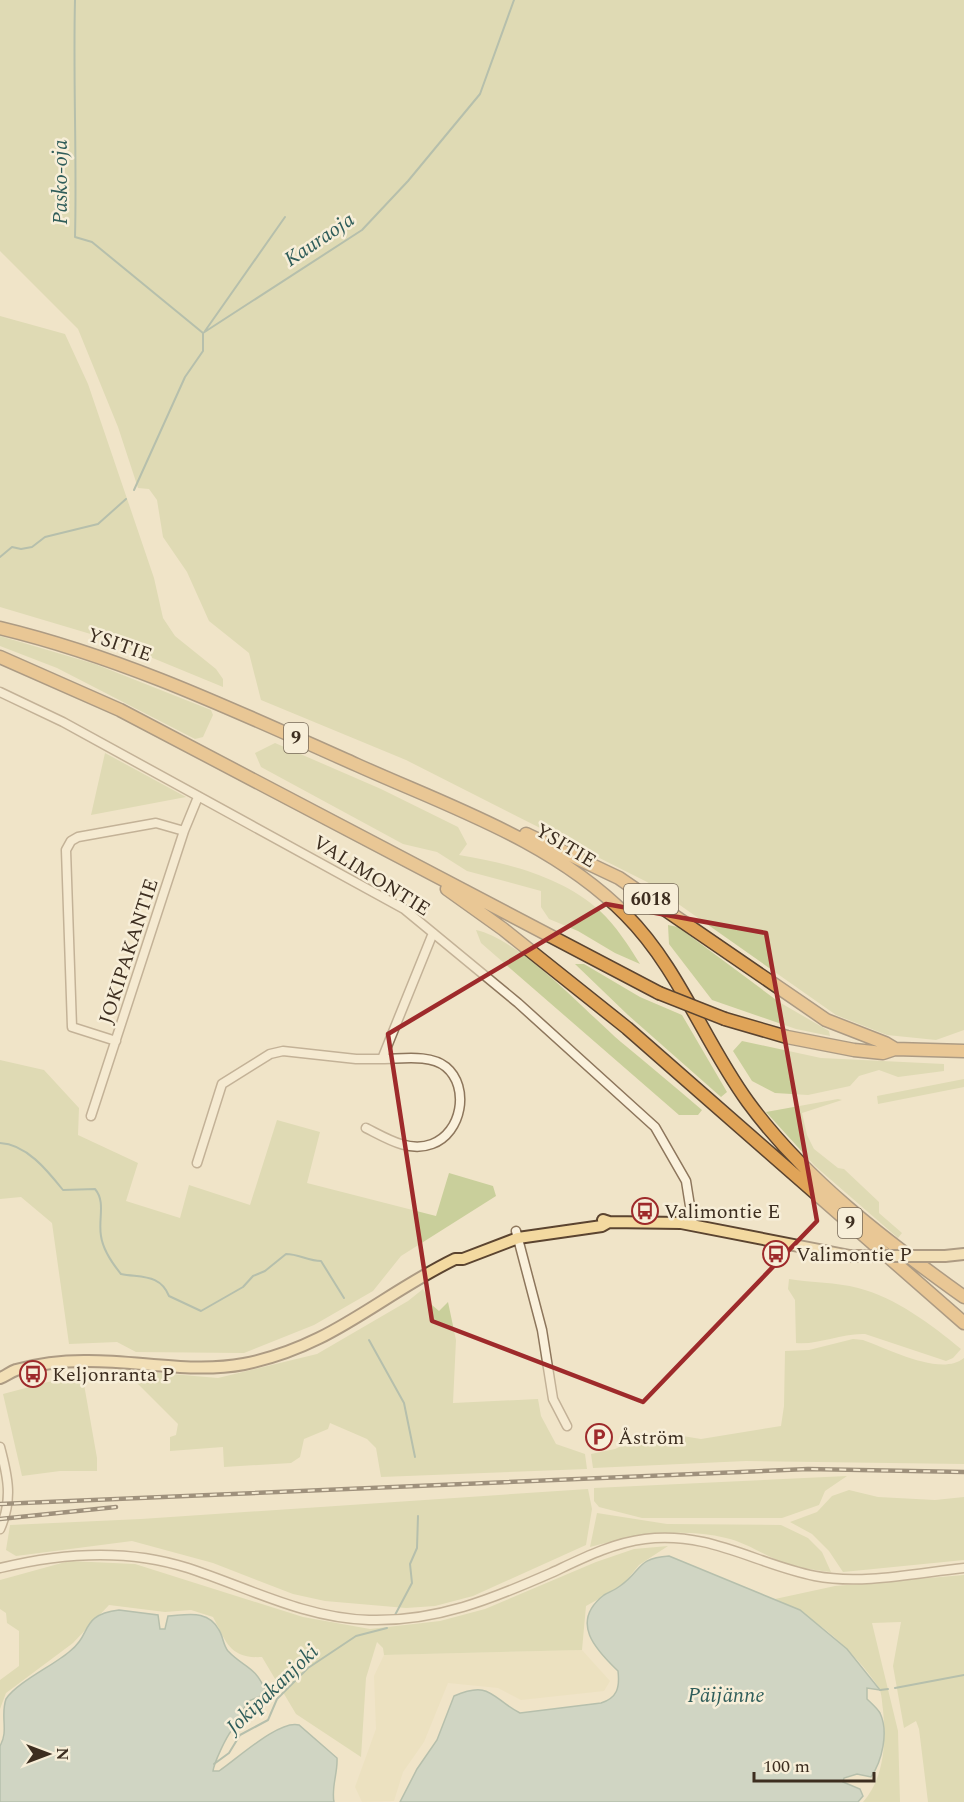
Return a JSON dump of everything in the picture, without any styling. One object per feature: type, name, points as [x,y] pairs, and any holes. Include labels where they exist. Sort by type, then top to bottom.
[{"type":"highway","name":"YSITIE","points":[[0,628],[99,657],[165,681],[557,858],[594,885],[627,916],[674,977],[748,1101],[804,1167],[875,1228],[964,1297]]},
{"type":"highway","name":"9","points":[[0,657],[120,710],[422,869],[600,1006],[964,1323]]},
{"type":"highway","name":"6018","points":[[490,826],[521,832],[619,878],[826,1020],[885,1043],[894,1049]]},
{"type":"highway","name":"6018","points":[[422,869],[659,993],[725,1019],[787,1037],[854,1050],[883,1053],[894,1049],[964,1051]]},
{"type":"main road","points":[[0,1378],[13,1371],[41,1364],[81,1360],[210,1368],[272,1358],[325,1337],[406,1285],[455,1259],[460,1252],[472,1246],[587,1220],[693,1225],[850,1256],[964,1254]]},
{"type":"main road","points":[[0,1370],[13,1371]]},
{"type":"street","name":"VALIMONTIE","points":[[0,692],[63,722],[348,876],[404,909],[518,1004],[655,1127],[686,1181],[693,1225]]},
{"type":"street","name":"JOKIPAKANTIE","points":[[91,1116],[184,831],[198,796]]},
{"type":"street","points":[[116,1041],[72,1027],[66,850],[70,842],[78,837],[156,824],[184,831]]},
{"type":"street","points":[[382,1059],[433,933]]},
{"type":"street","points":[[197,1163],[222,1084],[270,1054],[283,1051],[356,1059],[429,1059],[445,1067],[456,1080],[461,1098],[459,1112],[452,1128],[432,1144],[412,1147],[394,1142],[366,1128]]},
{"type":"street","points":[[517,1234],[542,1330],[554,1399],[567,1426]]},
{"type":"street","points":[[0,1447],[10,1484],[8,1512],[0,1529]]},
{"type":"street","points":[[0,1568],[66,1556],[131,1557],[186,1567],[311,1612],[352,1619],[392,1620],[436,1615],[475,1605],[613,1546],[645,1539],[698,1539],[725,1546],[792,1570],[838,1578],[964,1568]]},
{"type":"highlighted area","points":[[606,904],[766,933],[817,1221],[643,1402],[432,1321],[388,1034]]},
{"type":"shaded area","points":[[582,1650],[610,1681],[604,1691],[521,1700],[498,1688],[448,1683],[424,1742],[403,1772],[394,1801],[362,1802],[355,1787],[376,1729],[374,1676],[384,1655]]},
{"type":"green space","points":[[0,0],[964,0],[964,1030],[936,1040],[887,1035],[836,1015],[647,882],[406,760],[261,700],[249,653],[209,621],[187,572],[163,537],[157,500],[149,489],[138,488],[118,427],[78,329],[0,251]]},
{"type":"green space","points":[[0,316],[65,334],[88,384],[154,578],[163,618],[175,636],[216,669],[223,679],[223,687],[104,638],[0,607]]},
{"type":"green space","points":[[0,636],[95,664],[211,710],[213,715],[203,737],[195,739],[57,668],[0,646]]},
{"type":"green space","points":[[275,743],[381,789],[458,827],[467,844],[459,855],[515,867],[552,880],[569,889],[606,917],[622,936],[640,964],[615,953],[578,931],[549,919],[541,907],[541,891],[467,871],[437,852],[403,844],[261,767],[255,753]]},
{"type":"green space","points":[[105,753],[186,797],[91,815]]},
{"type":"green space","points":[[668,925],[678,927],[779,1002],[829,1031],[830,1036],[796,1029],[712,1000],[669,944]]},
{"type":"green space","points":[[476,930],[494,936],[513,947],[552,978],[621,1042],[702,1110],[698,1115],[679,1115],[481,943]]},
{"type":"green space","points":[[575,964],[584,964],[640,997],[682,1015],[727,1092],[721,1097],[628,1015]]},
{"type":"green space","points":[[742,1041],[821,1058],[944,1064],[944,1071],[898,1077],[879,1070],[859,1076],[850,1086],[808,1095],[775,1093],[752,1081],[733,1051]]},
{"type":"green space","points":[[0,1060],[44,1070],[79,1108],[78,1135],[138,1163],[126,1201],[180,1218],[189,1185],[250,1205],[277,1120],[320,1132],[307,1183],[436,1216],[449,1173],[493,1186],[496,1196],[401,1256],[373,1291],[314,1325],[244,1353],[136,1352],[117,1342],[69,1344],[52,1223],[21,1197],[0,1199]]},
{"type":"green space","points":[[964,1079],[964,1087],[878,1104],[877,1096]]},
{"type":"green space","points":[[842,1100],[802,1113],[807,1135],[814,1149],[838,1168],[844,1169],[879,1202],[879,1213],[902,1233],[898,1238],[815,1166],[766,1112]]},
{"type":"green space","points":[[789,1279],[841,1285],[872,1292],[912,1313],[961,1349],[953,1358],[946,1361],[865,1334],[796,1343],[795,1300],[788,1289]]},
{"type":"green space","points":[[423,1289],[432,1305],[439,1311],[448,1302],[456,1340],[453,1403],[538,1399],[541,1416],[556,1444],[585,1454],[587,1469],[381,1477],[376,1448],[367,1439],[330,1423],[328,1429],[304,1439],[300,1457],[291,1463],[224,1467],[223,1447],[170,1451],[170,1437],[176,1435],[178,1424],[124,1370],[218,1378],[317,1354],[408,1301]]},
{"type":"green space","points":[[853,1339],[863,1340],[900,1355],[929,1363],[954,1363],[964,1358],[964,1464],[746,1461],[593,1468],[591,1454],[615,1449],[634,1440],[670,1434],[701,1439],[781,1426],[784,1406],[785,1351],[809,1350]]},
{"type":"green space","points":[[82,1373],[97,1458],[97,1471],[60,1471],[22,1476],[3,1394]]},
{"type":"green space","points":[[847,1476],[825,1491],[819,1505],[782,1518],[642,1518],[599,1507],[594,1501],[594,1488]]},
{"type":"green space","points":[[588,1489],[592,1509],[586,1545],[473,1596],[435,1606],[406,1608],[325,1601],[293,1594],[213,1563],[132,1541],[16,1556],[6,1550],[10,1525],[141,1519]]},
{"type":"green space","points":[[849,1490],[878,1497],[935,1500],[964,1497],[964,1560],[843,1572],[829,1551],[812,1534],[790,1522],[817,1512],[832,1496]]},
{"type":"green space","points":[[597,1513],[667,1524],[781,1525],[808,1538],[822,1552],[831,1572],[790,1565],[726,1538],[692,1533],[658,1534],[590,1547]]},
{"type":"green space","points":[[668,1546],[639,1565],[622,1586],[586,1606],[582,1650],[384,1655],[383,1648],[377,1642],[366,1678],[361,1757],[296,1714],[262,1657],[251,1657],[236,1652],[226,1641],[213,1617],[191,1610],[165,1612],[109,1605],[73,1643],[6,1693],[0,1709],[0,1680],[19,1666],[19,1631],[7,1623],[6,1613],[0,1609],[0,1580],[69,1561],[135,1564],[303,1617],[370,1629],[440,1621],[485,1609],[596,1562],[634,1549]]},
{"type":"green space","points":[[964,1575],[964,1802],[928,1802],[919,1729],[916,1721],[904,1728],[893,1666],[901,1622],[872,1623],[898,1731],[900,1802],[863,1802],[876,1781],[884,1746],[884,1722],[879,1688],[858,1661],[833,1636],[805,1615],[775,1599],[835,1586]]},
{"type":"water","name":"Päijänne","points":[[669,1556],[800,1610],[847,1649],[880,1690],[867,1688],[867,1699],[876,1707],[883,1721],[883,1746],[878,1763],[871,1777],[857,1774],[844,1778],[843,1782],[860,1789],[863,1796],[858,1802],[400,1802],[417,1769],[437,1740],[454,1696],[483,1690],[520,1713],[601,1703],[611,1698],[618,1687],[618,1671],[595,1645],[587,1625],[588,1615],[604,1595],[616,1589],[645,1562]]},
{"type":"water","points":[[119,1610],[158,1615],[160,1629],[165,1629],[168,1616],[190,1614],[209,1619],[219,1630],[228,1651],[253,1672],[262,1683],[266,1692],[245,1705],[243,1718],[227,1738],[213,1771],[219,1771],[259,1741],[281,1728],[299,1725],[337,1758],[334,1802],[0,1802],[0,1746],[4,1735],[6,1699],[26,1681],[69,1652],[98,1616]]},
{"type":"waterway","name":"Pasko-oja","points":[[75,0],[75,237],[92,242],[203,333]]},
{"type":"waterway","name":"Kauraoja","points":[[203,333],[362,230],[408,181],[480,94],[514,0]]},
{"type":"waterway","points":[[205,331],[285,217]]},
{"type":"waterway","name":"Kauraoja","points":[[134,490],[185,377],[203,351],[203,333]]},
{"type":"waterway","name":"Kauraoja","points":[[0,557],[12,547],[21,549],[32,547],[45,537],[98,524],[126,499]]},
{"type":"waterway","name":"Jokipakanjoki","points":[[0,1143],[10,1144],[27,1153],[63,1190],[95,1189],[101,1205],[102,1241],[108,1256],[121,1274],[155,1280],[161,1284],[169,1296],[201,1311],[243,1287],[253,1276],[265,1271],[286,1254],[321,1261],[344,1298]]},
{"type":"waterway","name":"Jokipakanjoki","points":[[369,1340],[404,1403],[415,1457]]},
{"type":"waterway","name":"Jokipakanjoki","points":[[395,1615],[412,1583],[410,1564],[417,1548],[418,1516]]},
{"type":"waterway","name":"Jokipakanjoki","points":[[214,1764],[229,1753],[240,1735],[268,1720],[277,1699],[308,1668],[356,1636],[387,1628]]},
{"type":"waterway","points":[[895,1688],[964,1675]]},
{"type":"waterway","points":[[880,1690],[888,1689]]},
{"type":"railway","points":[[0,1504],[808,1469],[964,1472]]},
{"type":"railway","points":[[0,1519],[116,1507]]},
{"type":"place","name":"Valimontie E","points":[[645,1211]]},
{"type":"place","name":"Valimontie P","points":[[776,1254]]},
{"type":"place","name":"Keljonranta P","points":[[33,1374]]},
{"type":"place","name":"Åström","points":[[599,1437]]}]
